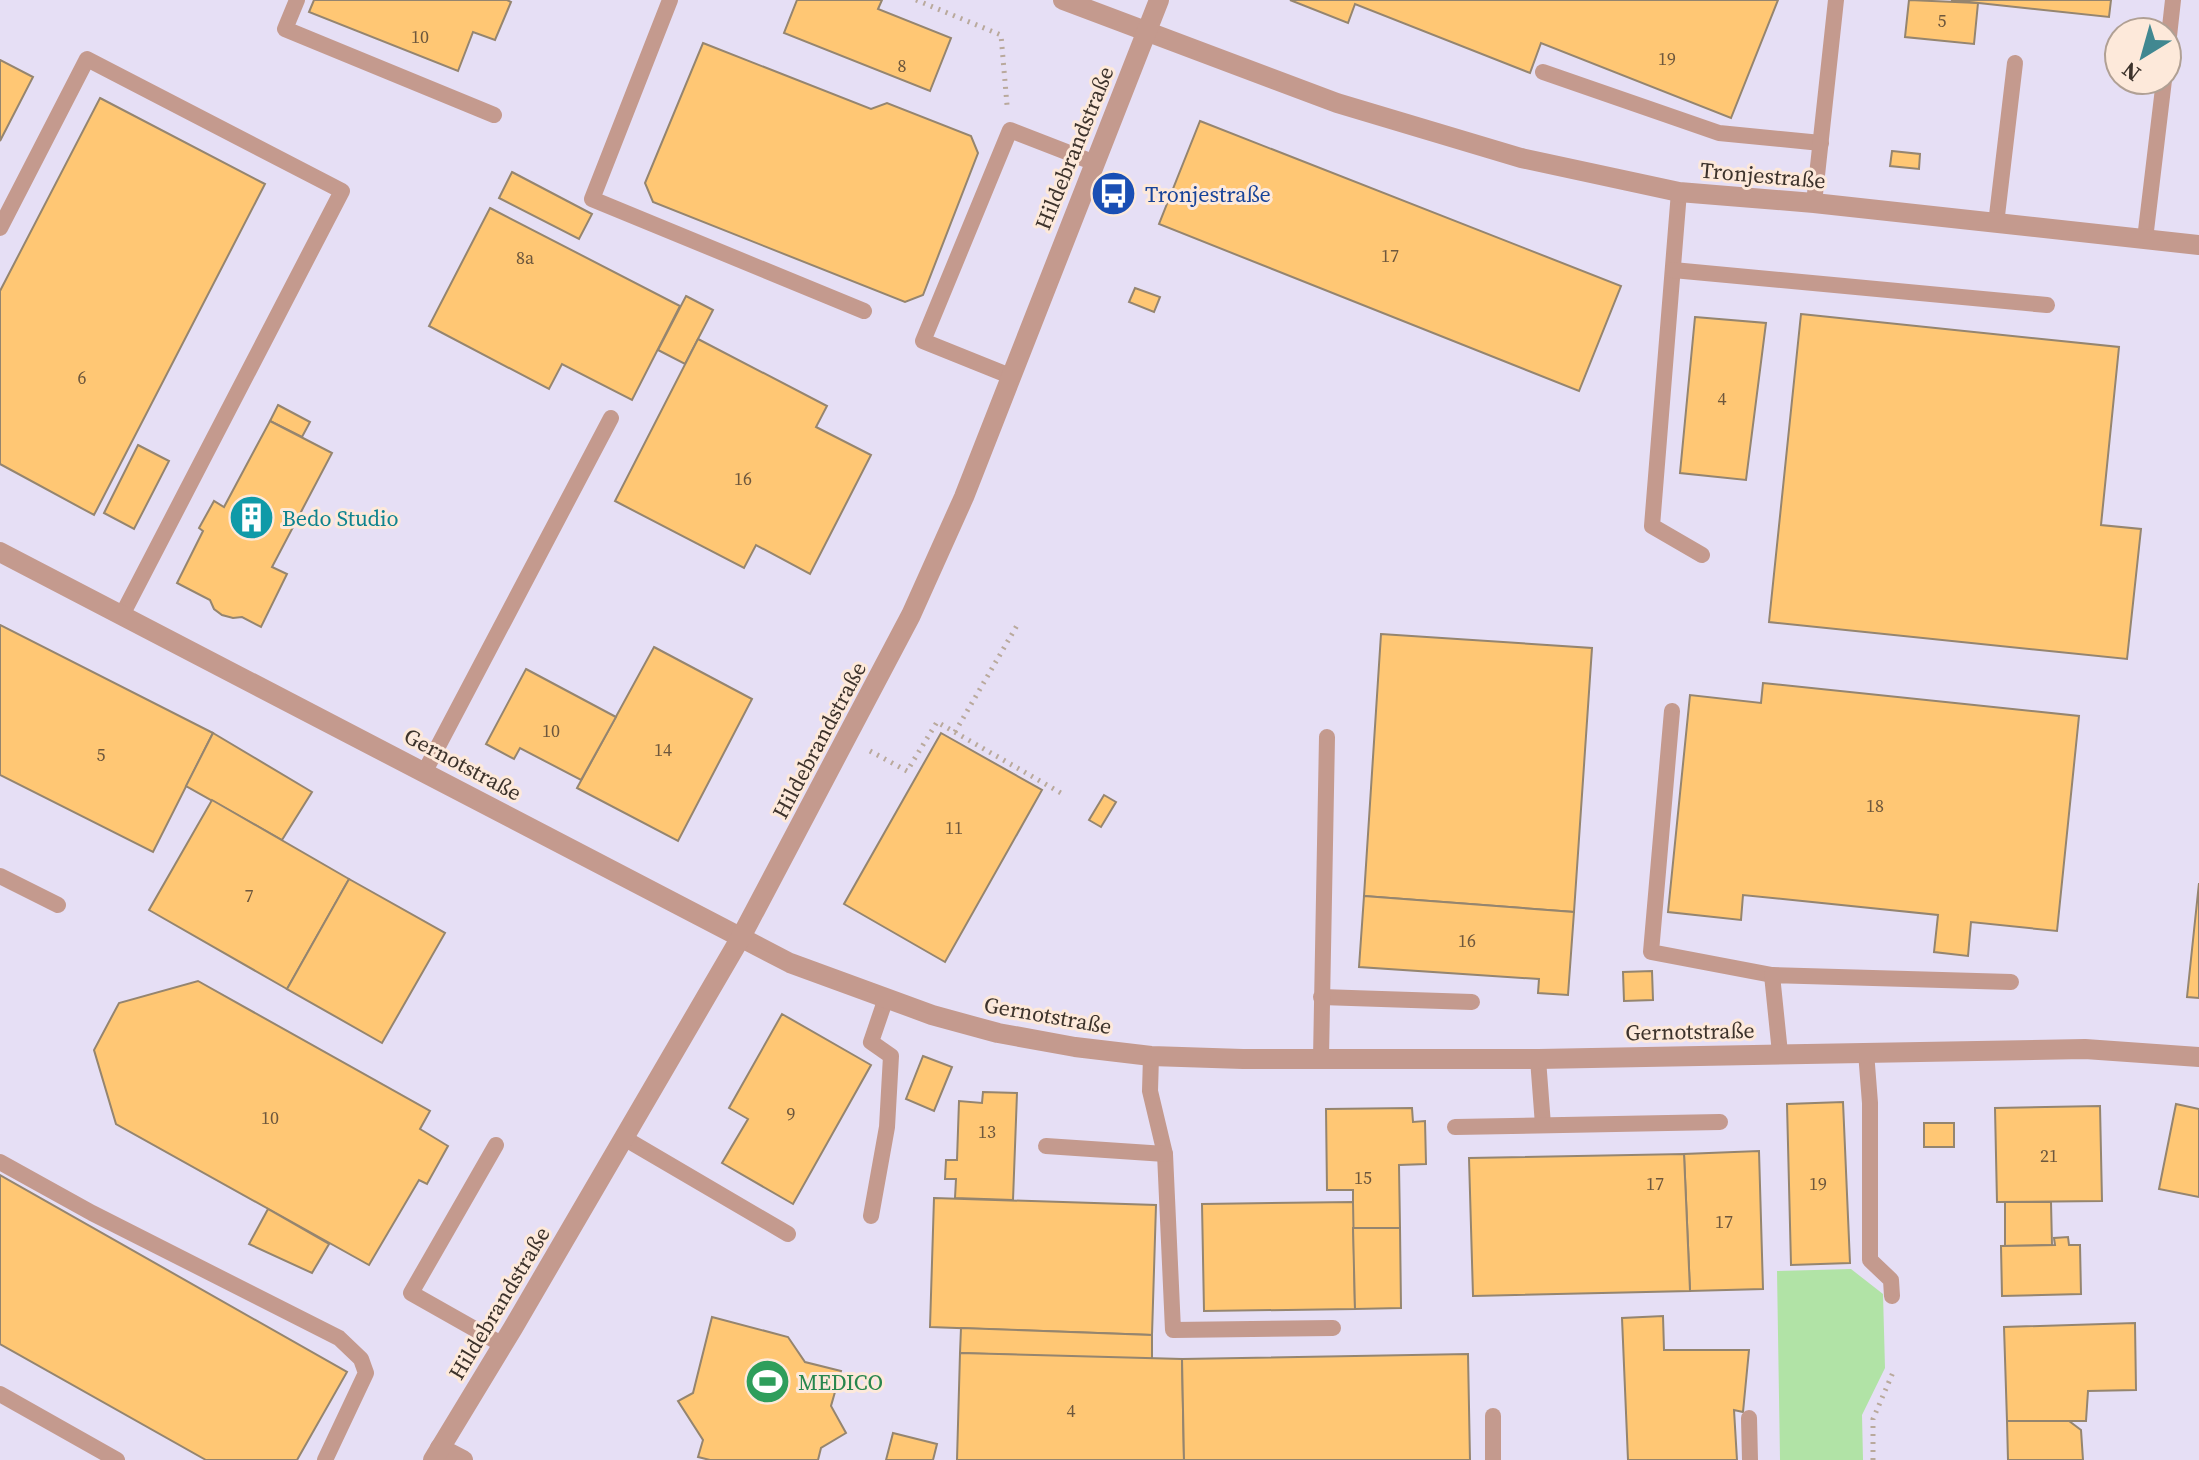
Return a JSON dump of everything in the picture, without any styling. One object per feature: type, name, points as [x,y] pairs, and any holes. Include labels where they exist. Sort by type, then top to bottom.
[{"type":"street","name":"Tronjestraße","points":[[1063,0],[1337,103],[1521,158],[1679,192],[1814,203],[2199,245]]},
{"type":"street","name":"Hildebrandstraße","points":[[437,1454],[741,937],[923,589],[964,497],[1159,0]]},
{"type":"street","name":"Gernotstraße","points":[[0,552],[790,963],[932,1015],[998,1033],[1151,1056],[1243,1059],[1538,1059],[2085,1049],[2199,1057]]},
{"type":"street","points":[[437,1454],[463,1460]]},
{"type":"lane","points":[[297,0],[285,29],[494,115]]},
{"type":"lane","points":[[670,0],[592,199],[864,311]]},
{"type":"lane","points":[[1814,203],[1836,0]]},
{"type":"lane","points":[[0,228],[87,59],[342,191],[122,615]]},
{"type":"lane","points":[[1996,224],[2015,63]]},
{"type":"lane","points":[[1543,72],[1719,133],[1821,143]]},
{"type":"lane","points":[[2145,239],[2162,96]]},
{"type":"lane","points":[[1010,376],[923,341],[1010,130],[1095,163]]},
{"type":"lane","points":[[1679,192],[1652,526],[1702,555]]},
{"type":"lane","points":[[1673,270],[2047,305]]},
{"type":"lane","points":[[425,771],[611,418]]},
{"type":"lane","points":[[1672,711],[1651,952],[1772,975],[2011,982]]},
{"type":"lane","points":[[1321,1058],[1327,737]]},
{"type":"lane","points":[[0,876],[58,905]]},
{"type":"lane","points":[[1772,975],[1780,1053]]},
{"type":"lane","points":[[1321,997],[1472,1002]]},
{"type":"lane","points":[[871,1216],[887,1127],[891,1056],[871,1042],[886,998]]},
{"type":"lane","points":[[1866,1052],[1870,1103],[1870,1260],[1891,1280],[1892,1296]]},
{"type":"lane","points":[[1151,1056],[1150,1091],[1165,1154],[1173,1330],[1333,1328]]},
{"type":"lane","points":[[1538,1059],[1543,1125]]},
{"type":"lane","points":[[1455,1127],[1720,1122]]},
{"type":"lane","points":[[624,1138],[788,1234]]},
{"type":"lane","points":[[496,1145],[411,1293],[503,1345]]},
{"type":"lane","points":[[1046,1146],[1165,1154]]},
{"type":"lane","points":[[0,1162],[92,1213],[339,1338],[361,1359],[366,1373],[325,1460]]},
{"type":"lane","points":[[0,1394],[117,1460]]},
{"type":"lane","points":[[1493,1416],[1493,1460]]},
{"type":"lane","points":[[1749,1418],[1750,1460]]},
{"type":"path","points":[[916,0],[1001,35],[1010,130]]},
{"type":"path","points":[[955,732],[1019,622]]},
{"type":"path","points":[[847,738],[907,771],[937,722],[1061,793]]},
{"type":"path","points":[[1873,1460],[1873,1419],[1894,1370]]},
{"type":"shaded area","points":[[0,0],[2199,0],[2199,1460],[0,1460]]},
{"type":"green space","points":[[1851,1269],[1883,1294],[1885,1368],[1862,1415],[1863,1460],[1780,1460],[1777,1271]]},
{"type":"building","points":[[314,0],[511,2],[495,40],[473,32],[458,71],[309,12]]},
{"type":"building","points":[[797,0],[882,0],[878,9],[951,38],[930,91],[784,33]]},
{"type":"building","points":[[1290,0],[1778,0],[1731,118],[1541,43],[1530,73],[1355,4],[1348,23]]},
{"type":"building","points":[[1909,0],[1978,3],[1974,44],[1905,37]]},
{"type":"building","points":[[1951,0],[2111,0],[2109,16]]},
{"type":"building","points":[[703,43],[871,109],[887,103],[971,136],[978,153],[923,295],[905,302],[653,202],[645,183]]},
{"type":"building","points":[[0,60],[33,77],[0,141]]},
{"type":"building","points":[[100,98],[265,184],[94,515],[0,464],[0,291]]},
{"type":"building","points":[[1200,121],[1621,286],[1579,391],[1159,224]]},
{"type":"building","points":[[1892,151],[1920,154],[1919,169],[1890,166]]},
{"type":"building","points":[[512,172],[592,214],[579,239],[499,198]]},
{"type":"building","points":[[490,208],[680,306],[632,400],[562,364],[549,389],[429,326]]},
{"type":"building","points":[[1135,288],[1160,297],[1154,312],[1129,302]]},
{"type":"building","points":[[686,296],[713,310],[685,364],[658,350]]},
{"type":"building","points":[[1801,314],[2119,347],[2101,525],[2141,529],[2127,659],[1769,622]]},
{"type":"building","points":[[1695,317],[1766,323],[1746,480],[1680,473]]},
{"type":"building","points":[[698,339],[827,406],[816,427],[871,455],[810,574],[756,545],[744,568],[615,501]]},
{"type":"building","points":[[278,405],[310,422],[302,437],[270,421]]},
{"type":"building","name":"Bedo Studio","points":[[270,421],[332,453],[272,567],[287,574],[261,627],[242,617],[222,615],[214,609],[210,600],[177,583],[203,531],[199,528],[214,501],[224,507]]},
{"type":"building","points":[[138,445],[169,461],[134,529],[104,513]]},
{"type":"building","points":[[0,625],[213,733],[153,852],[0,775]]},
{"type":"building","points":[[1381,634],[1592,648],[1574,912],[1364,896]]},
{"type":"building","points":[[654,647],[752,699],[678,841],[577,788]]},
{"type":"building","points":[[526,669],[616,717],[581,780],[520,748],[514,759],[486,744]]},
{"type":"building","points":[[1763,683],[2079,716],[2057,931],[1971,922],[1968,956],[1934,952],[1938,915],[1743,895],[1741,920],[1668,912],[1690,695],[1761,703]]},
{"type":"building","points":[[213,733],[312,792],[282,840],[186,786]]},
{"type":"building","points":[[941,733],[1042,790],[945,962],[844,904]]},
{"type":"building","points":[[1104,795],[1116,802],[1101,827],[1089,820]]},
{"type":"building","points":[[212,800],[349,879],[287,989],[149,910]]},
{"type":"building","points":[[349,879],[445,933],[382,1043],[287,989]]},
{"type":"building","points":[[2199,883],[2199,998],[2187,997]]},
{"type":"building","points":[[1364,896],[1574,912],[1568,995],[1538,993],[1539,979],[1359,967]]},
{"type":"building","points":[[1652,971],[1653,1000],[1624,1001],[1623,972]]},
{"type":"building","points":[[198,981],[430,1111],[420,1129],[448,1146],[427,1184],[419,1180],[369,1265],[116,1124],[94,1050],[119,1003]]},
{"type":"building","points":[[782,1014],[871,1065],[793,1204],[722,1163],[748,1119],[729,1108]]},
{"type":"building","points":[[923,1056],[952,1067],[934,1111],[906,1099]]},
{"type":"building","points":[[983,1092],[1017,1093],[1013,1200],[955,1198],[956,1179],[945,1179],[946,1160],[957,1160],[959,1101],[982,1103]]},
{"type":"building","points":[[1843,1102],[1850,1263],[1791,1265],[1787,1104]]},
{"type":"building","points":[[2176,1104],[2199,1109],[2199,1197],[2159,1189]]},
{"type":"building","points":[[2100,1106],[2102,1201],[1997,1202],[1995,1108]]},
{"type":"building","points":[[1412,1108],[1413,1122],[1425,1121],[1426,1164],[1399,1165],[1400,1228],[1353,1228],[1353,1190],[1327,1190],[1326,1109]]},
{"type":"building","points":[[1924,1123],[1954,1123],[1954,1147],[1924,1147]]},
{"type":"building","points":[[1759,1151],[1763,1289],[1690,1291],[1684,1154]]},
{"type":"building","points":[[1684,1154],[1690,1291],[1473,1296],[1469,1158]]},
{"type":"building","points":[[0,1175],[347,1372],[297,1460],[206,1460],[0,1344]]},
{"type":"building","points":[[934,1198],[1156,1205],[1152,1335],[930,1327]]},
{"type":"building","points":[[1353,1202],[1355,1309],[1204,1311],[1202,1204]]},
{"type":"building","points":[[2005,1202],[2051,1202],[2052,1245],[2005,1246]]},
{"type":"building","points":[[268,1209],[329,1244],[312,1273],[249,1244]]},
{"type":"building","points":[[1353,1228],[1400,1228],[1401,1308],[1355,1309]]},
{"type":"building","points":[[2068,1237],[2069,1245],[2080,1245],[2081,1294],[2002,1296],[2001,1246],[2055,1245],[2054,1238]]},
{"type":"building","points":[[1663,1316],[1664,1350],[1749,1350],[1743,1412],[1734,1410],[1737,1460],[1628,1460],[1622,1318]]},
{"type":"building","name":"MEDICO","points":[[712,1317],[788,1337],[805,1362],[841,1371],[831,1406],[846,1433],[821,1448],[818,1460],[710,1460],[698,1457],[703,1440],[678,1401],[693,1393]]},
{"type":"building","points":[[2135,1323],[2136,1390],[2088,1391],[2086,1421],[2007,1421],[2004,1327]]},
{"type":"building","points":[[961,1328],[1152,1335],[1152,1360],[960,1353]]},
{"type":"building","points":[[960,1353],[1182,1359],[1184,1460],[957,1460]]},
{"type":"building","points":[[1468,1354],[1470,1460],[1184,1460],[1182,1359]]},
{"type":"building","points":[[2007,1421],[2069,1421],[2081,1430],[2083,1460],[2008,1460]]},
{"type":"building","points":[[893,1433],[937,1444],[933,1460],[886,1460]]},
{"type":"place","name":"Tronjestraße","points":[[1114,194]]},
{"type":"place","name":"Bedo Studio","points":[[251,518]]},
{"type":"place","name":"MEDICO","points":[[767,1382]]}]
